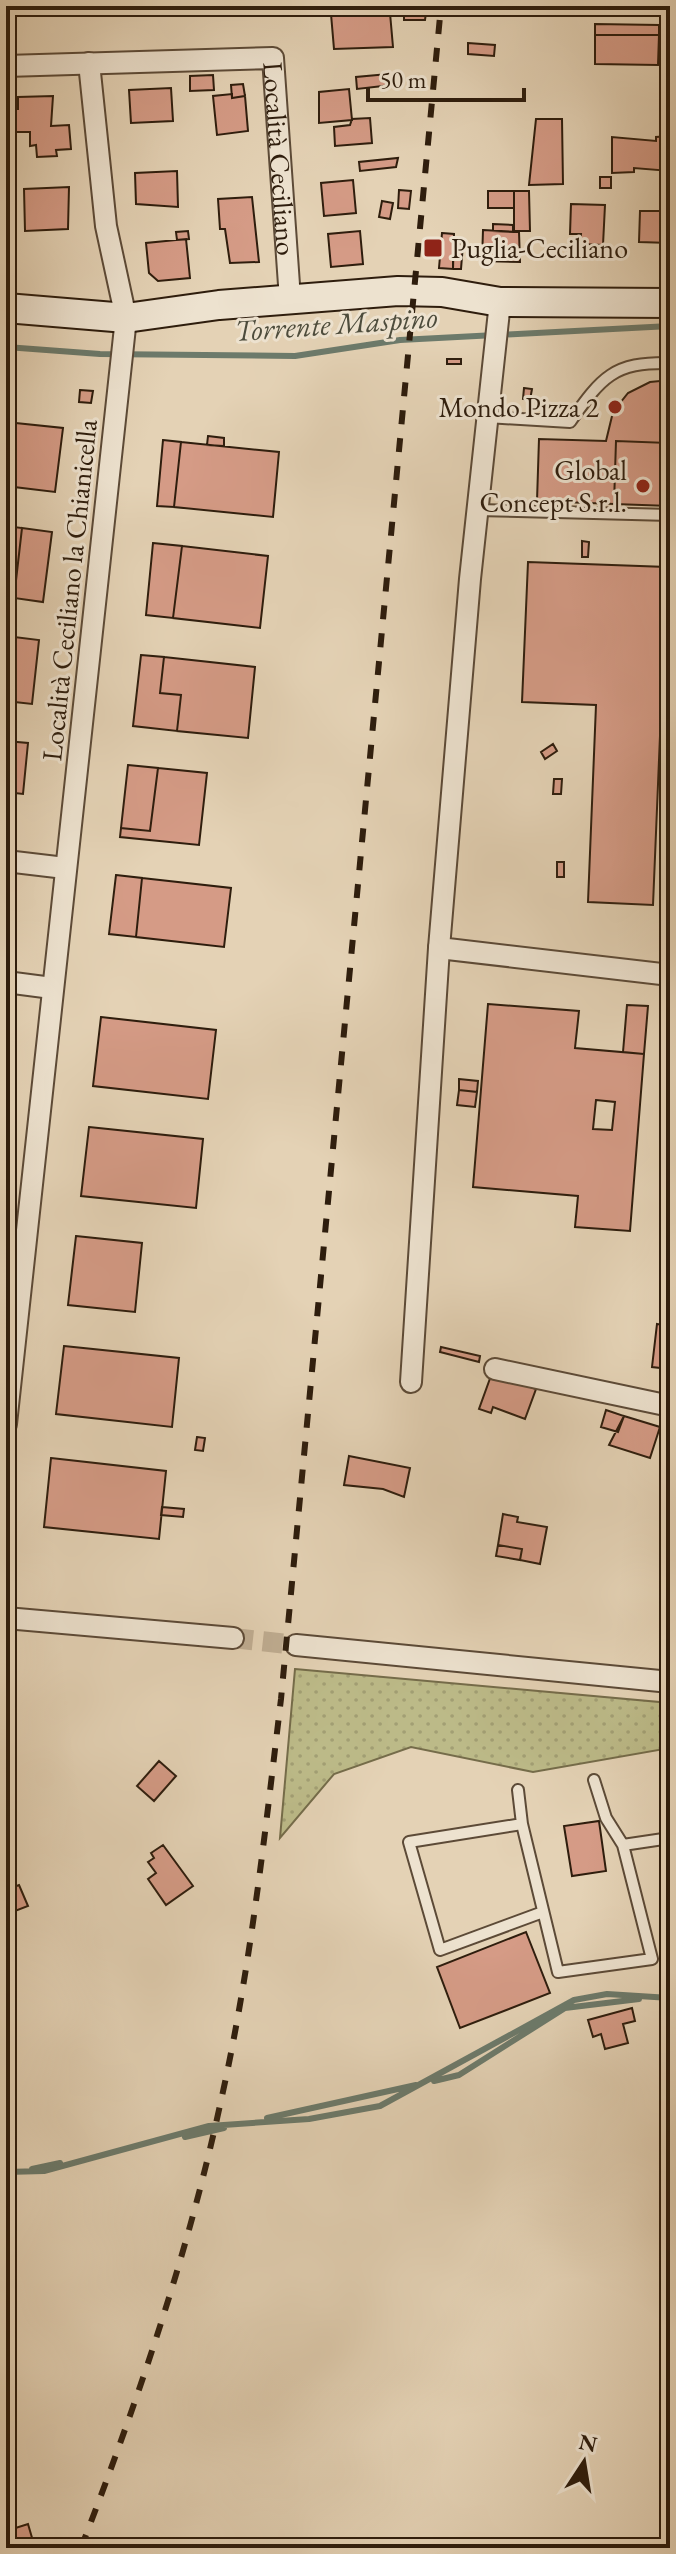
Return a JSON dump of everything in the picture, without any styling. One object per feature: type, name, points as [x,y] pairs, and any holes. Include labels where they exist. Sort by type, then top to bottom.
[{"type":"street","name":"Località Ceciliano","points":[[6,66],[273,58],[290,299]]},
{"type":"street","points":[[89,63],[106,226],[126,318]]},
{"type":"street","name":"Località Ceciliano","points":[[6,308],[126,318],[290,299],[405,291],[500,302],[670,303]]},
{"type":"street","points":[[411,1382],[439,948],[477,510],[500,302]]},
{"type":"street","name":"Località Ceciliano la Chianicella","points":[[6,1424],[126,318]]},
{"type":"street","points":[[6,861],[65,868]]},
{"type":"street","points":[[439,948],[670,975]]},
{"type":"street","points":[[6,982],[52,988]]},
{"type":"street","points":[[495,1369],[670,1406]]},
{"type":"street","points":[[6,1618],[233,1638]]},
{"type":"street","points":[[296,1645],[670,1682]]},
{"type":"lane","points":[[487,417],[570,422],[602,381],[618,370],[636,362],[670,363]]},
{"type":"lane","points":[[477,510],[670,515]]},
{"type":"lane","points":[[518,1790],[522,1824],[558,1972],[652,1959],[623,1845],[606,1818],[594,1780]]},
{"type":"lane","points":[[522,1824],[409,1842],[440,1950],[543,1912]]},
{"type":"lane","points":[[623,1845],[670,1838]]},
{"type":"shaded area","points":[[295,1669],[670,1703],[670,1748],[533,1772],[411,1747],[334,1774],[280,1838]]},
{"type":"building","points":[[404,6],[427,6],[425,20],[404,20]]},
{"type":"building","points":[[357,12],[357,16],[390,13],[393,47],[334,49],[331,14]]},
{"type":"building","points":[[595,24],[659,25],[659,35],[595,35]]},
{"type":"building","points":[[595,35],[659,35],[658,65],[595,64]]},
{"type":"building","points":[[468,43],[495,45],[494,56],[468,54]]},
{"type":"building","points":[[399,73],[400,84],[357,89],[356,77]]},
{"type":"building","points":[[213,75],[214,90],[190,91],[190,76]]},
{"type":"building","points":[[243,84],[245,96],[232,98],[231,85]]},
{"type":"building","points":[[171,88],[173,121],[131,123],[129,90]]},
{"type":"building","points":[[349,89],[352,120],[319,123],[319,92]]},
{"type":"building","points":[[232,94],[232,98],[245,96],[248,131],[217,135],[213,96]]},
{"type":"building","points":[[53,96],[51,126],[69,125],[71,149],[56,150],[57,156],[37,157],[36,145],[30,146],[30,132],[15,132],[14,109],[18,109],[18,97]]},
{"type":"building","points":[[370,118],[372,143],[335,146],[334,127],[350,125],[352,119]]},
{"type":"building","points":[[536,119],[562,119],[563,184],[529,185]]},
{"type":"building","points":[[670,136],[670,171],[634,168],[634,172],[612,173],[612,137],[656,141],[656,137]]},
{"type":"building","points":[[398,158],[396,167],[360,171],[359,162]]},
{"type":"building","points":[[177,171],[178,207],[136,204],[135,173]]},
{"type":"building","points":[[600,177],[611,177],[611,188],[600,188]]},
{"type":"building","points":[[353,180],[356,213],[324,216],[321,183]]},
{"type":"building","points":[[69,187],[68,229],[25,231],[24,189]]},
{"type":"building","points":[[399,190],[411,191],[409,209],[398,208]]},
{"type":"building","points":[[488,191],[514,191],[514,208],[488,208]]},
{"type":"building","points":[[514,191],[529,191],[530,231],[514,231]]},
{"type":"building","points":[[252,197],[259,262],[230,263],[225,229],[220,229],[218,199]]},
{"type":"building","points":[[382,201],[393,203],[390,219],[379,217]]},
{"type":"building","points":[[571,204],[605,205],[603,245],[580,244],[581,234],[570,234]]},
{"type":"building","points":[[640,211],[670,211],[670,243],[639,242]]},
{"type":"building","points":[[493,224],[513,225],[513,232],[493,231]]},
{"type":"building","points":[[483,230],[519,232],[520,262],[482,261]]},
{"type":"building","points":[[188,231],[189,239],[177,240],[176,232]]},
{"type":"building","points":[[360,231],[363,264],[331,267],[328,234]]},
{"type":"building","points":[[442,233],[454,234],[453,269],[439,268]]},
{"type":"building","points":[[186,239],[190,278],[158,281],[149,273],[146,243]]},
{"type":"building","points":[[453,243],[463,244],[461,269],[453,269]]},
{"type":"building","points":[[447,359],[461,359],[461,364],[447,364]]},
{"type":"building","points":[[670,380],[668,443],[616,441],[614,504],[537,501],[539,439],[606,441],[613,412],[628,393],[650,382]]},
{"type":"building","points":[[524,388],[532,389],[530,400],[523,399]]},
{"type":"building","points":[[670,388],[670,506],[614,504],[616,441],[668,443]]},
{"type":"building","points":[[80,390],[93,391],[91,403],[79,402]]},
{"type":"building","points":[[6,422],[63,428],[55,492],[6,486]]},
{"type":"building","points":[[208,436],[224,438],[224,446],[207,445]]},
{"type":"building","points":[[163,440],[181,442],[174,507],[157,506]]},
{"type":"building","points":[[181,442],[279,452],[273,517],[174,507]]},
{"type":"building","points":[[6,526],[22,528],[14,598],[6,597]]},
{"type":"building","points":[[22,528],[52,532],[43,602],[14,598]]},
{"type":"building","points":[[582,541],[589,542],[588,557],[582,557]]},
{"type":"building","points":[[153,543],[182,546],[173,618],[146,615]]},
{"type":"building","points":[[182,546],[268,556],[260,628],[173,618]]},
{"type":"building","points":[[528,562],[667,567],[653,905],[588,902],[596,705],[522,702]]},
{"type":"building","points":[[6,636],[39,640],[32,704],[6,701]]},
{"type":"building","points":[[141,655],[164,657],[160,693],[181,695],[177,731],[133,726]]},
{"type":"building","points":[[164,657],[255,667],[248,738],[177,731],[181,695],[160,693]]},
{"type":"building","points":[[6,741],[28,743],[23,794],[6,792]]},
{"type":"building","points":[[553,744],[557,751],[545,759],[541,752]]},
{"type":"building","points":[[128,765],[158,768],[150,831],[121,828]]},
{"type":"building","points":[[158,768],[207,773],[199,845],[120,837],[121,828],[150,831]]},
{"type":"building","points":[[554,779],[562,779],[561,794],[553,794]]},
{"type":"building","points":[[557,862],[564,862],[564,877],[557,877]]},
{"type":"building","points":[[116,875],[142,878],[136,937],[109,934]]},
{"type":"building","points":[[142,878],[231,888],[224,947],[136,937]]},
{"type":"building","points":[[6,908],[12,909],[11,922],[6,922]]},
{"type":"building","points":[[488,1004],[579,1011],[575,1048],[644,1054],[630,1231],[575,1227],[578,1196],[473,1187]],"holes":[[[596,1100],[615,1102],[612,1130],[593,1129]]]},
{"type":"building","points":[[627,1005],[648,1006],[644,1054],[623,1052]]},
{"type":"building","points":[[101,1017],[216,1030],[208,1099],[93,1086]]},
{"type":"building","points":[[459,1079],[478,1081],[477,1092],[459,1090]]},
{"type":"building","points":[[459,1090],[477,1092],[475,1107],[457,1105]]},
{"type":"building","points":[[89,1127],[203,1139],[196,1208],[81,1196]]},
{"type":"building","points":[[76,1236],[142,1243],[135,1312],[68,1305]]},
{"type":"building","points":[[657,1324],[670,1326],[669,1369],[652,1367]]},
{"type":"building","points":[[64,1346],[179,1358],[172,1427],[56,1414]]},
{"type":"building","points":[[441,1347],[480,1356],[479,1362],[440,1352]]},
{"type":"building","points":[[492,1373],[536,1389],[525,1419],[493,1407],[491,1413],[479,1409]]},
{"type":"building","points":[[606,1410],[624,1416],[618,1432],[601,1427]]},
{"type":"building","points":[[624,1416],[660,1427],[650,1458],[609,1445]]},
{"type":"building","points":[[197,1437],[205,1438],[203,1451],[195,1450]]},
{"type":"building","points":[[349,1456],[410,1468],[404,1497],[383,1489],[344,1485]]},
{"type":"building","points":[[51,1458],[166,1471],[159,1539],[44,1527]]},
{"type":"building","points":[[162,1507],[184,1509],[183,1517],[161,1515]]},
{"type":"building","points":[[503,1514],[518,1517],[517,1522],[547,1527],[540,1564],[520,1560],[522,1549],[498,1545]]},
{"type":"building","points":[[498,1545],[522,1549],[520,1560],[496,1556]]},
{"type":"building","points":[[666,1561],[670,1562],[667,1586],[661,1585]]},
{"type":"building","points":[[159,1761],[176,1776],[154,1801],[137,1786]]},
{"type":"building","points":[[599,1821],[606,1871],[572,1876],[564,1826]]},
{"type":"building","points":[[163,1845],[193,1886],[166,1905],[148,1879],[156,1873],[148,1862],[154,1858],[151,1853]]},
{"type":"building","points":[[19,1885],[28,1906],[15,1911],[6,1890]]},
{"type":"building","points":[[526,1932],[550,1993],[460,2028],[437,1967]]},
{"type":"building","points":[[632,2008],[635,2021],[623,2024],[628,2043],[605,2049],[601,2034],[593,2037],[588,2020]]},
{"type":"building","points":[[670,2042],[670,2062],[669,2062],[664,2044]]},
{"type":"building","points":[[28,2524],[35,2548],[6,2548],[6,2531]]},
{"type":"waterway","name":"Torrente Maspino","points":[[6,347],[100,354],[295,356],[400,340],[670,326]]},
{"type":"waterway","points":[[6,2172],[44,2171],[209,2126],[309,2119],[380,2106],[574,2000],[607,1994],[670,1998]]},
{"type":"waterway","points":[[434,2081],[459,2075],[565,2008],[639,1999]]},
{"type":"waterway","points":[[267,2118],[416,2085]]},
{"type":"waterway","points":[[185,2137],[224,2128]]},
{"type":"waterway","points":[[32,2169],[60,2163]]},
{"type":"tunnel","points":[[233,1638],[296,1645]]},
{"type":"railway","points":[[81,2548],[142,2381],[194,2211],[232,2047],[256,1898],[281,1699],[441,6]]},
{"type":"place","name":"Puglia-Ceciliano","points":[[433,248]]},
{"type":"place","name":"Mondo Pizza 2","points":[[615,407]]},
{"type":"place","name":"Global Concept S.r.l.","points":[[643,486]]}]
